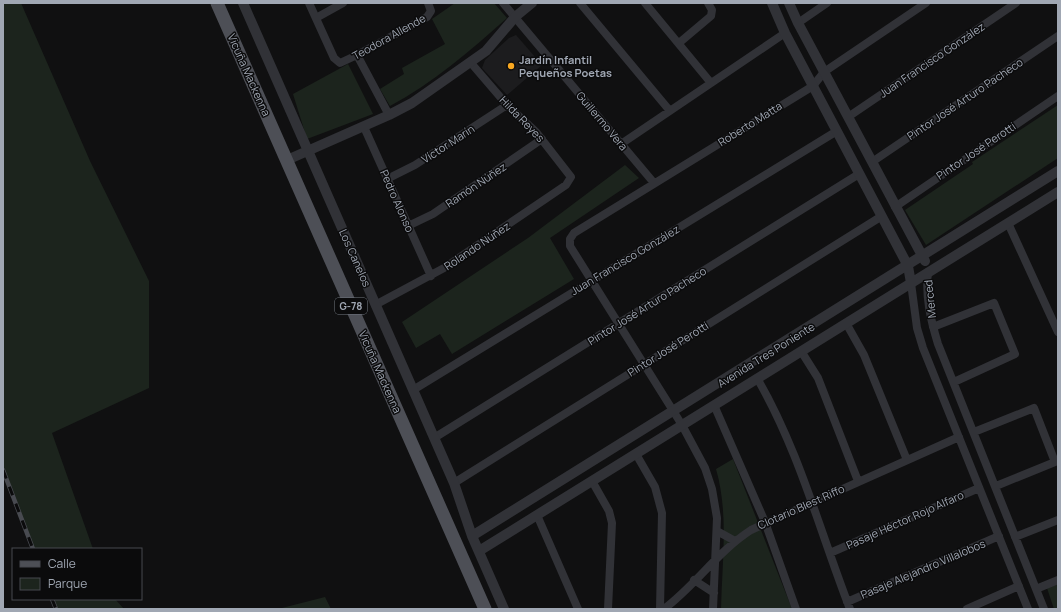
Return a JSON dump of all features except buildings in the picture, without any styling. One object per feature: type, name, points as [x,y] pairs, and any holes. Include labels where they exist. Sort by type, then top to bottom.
[{"type":"main road","name":"Vicuña Mackenna","points":[[218,3],[484,609]]},
{"type":"street","name":"Los Canelos","points":[[243,3],[454,483],[472,536]]},
{"type":"street","points":[[309,3],[316,18],[343,3]]},
{"type":"street","name":"Teodora Allende","points":[[316,18],[334,58],[338,62],[343,62],[428,16],[431,11],[428,3]]},
{"type":"street","name":"Guillermo Vera","points":[[503,3],[654,183]]},
{"type":"street","points":[[287,160],[389,115],[418,99],[486,51],[515,17],[532,3]]},
{"type":"street","points":[[580,3],[670,111]]},
{"type":"street","points":[[645,3],[711,83]]},
{"type":"street","points":[[679,43],[709,18],[712,12],[708,3]]},
{"type":"street","name":"Merced","points":[[772,3],[785,33],[908,266],[920,340],[1028,609]]},
{"type":"street","name":"Merced","points":[[789,3],[798,23],[895,207],[923,257],[928,272],[927,285],[933,326],[1044,609]]},
{"type":"street","points":[[798,23],[827,3]]},
{"type":"street","name":"Roberto Matta","points":[[592,280],[570,246],[570,239],[574,233],[813,86],[824,72],[926,3]]},
{"type":"street","name":"Juan Francisco González","points":[[848,117],[1016,3]]},
{"type":"street","points":[[621,144],[785,33]]},
{"type":"street","name":"Pintor José Arturo Pacheco","points":[[872,162],[1058,36]]},
{"type":"street","points":[[357,55],[389,115]]},
{"type":"street","name":"Hilda Reyes","points":[[471,63],[507,105],[529,124],[571,177]]},
{"type":"street","name":"Pintor José Perotti","points":[[895,207],[1058,96]]},
{"type":"street","name":"Víctor Marín","points":[[387,179],[415,166],[507,105]]},
{"type":"street","name":"Pedro Alonso","points":[[364,126],[431,276]]},
{"type":"street","name":"Juan Francisco González","points":[[413,390],[837,131]]},
{"type":"street","name":"Ramón Núñez","points":[[408,226],[433,214],[542,140]]},
{"type":"street","name":"Avenida Tres Poniente","points":[[472,536],[923,257],[1040,184],[1058,171]]},
{"type":"street","name":"Pintor José Arturo Pacheco","points":[[434,438],[859,174]]},
{"type":"street","name":"Rolando Núñez","points":[[375,305],[431,276],[566,185],[571,177]]},
{"type":"street","points":[[1040,184],[1049,197]]},
{"type":"street","name":"Avenida Tres Poniente","points":[[479,551],[1058,192]]},
{"type":"street","name":"Pintor José Perotti","points":[[454,483],[882,216]]},
{"type":"street","points":[[1008,223],[1058,332]]},
{"type":"street","points":[[592,280],[674,411],[701,457],[709,478],[715,505],[717,531],[713,609]]},
{"type":"street","points":[[933,326],[994,303],[1015,354],[954,382]]},
{"type":"street","points":[[846,323],[864,355],[906,460]]},
{"type":"street","points":[[801,351],[818,378],[858,481]]},
{"type":"street","points":[[757,378],[773,406],[812,502],[849,605]]},
{"type":"street","points":[[714,405],[765,522],[796,609]]},
{"type":"street","points":[[974,432],[1034,408],[1037,415],[1055,462],[996,486]]},
{"type":"street","name":"Clotario Blest Riffo","points":[[664,609],[735,541],[765,522],[959,437]]},
{"type":"street","points":[[636,454],[655,487],[662,513],[660,609]]},
{"type":"street","points":[[592,481],[609,511],[612,523],[608,609]]},
{"type":"street","name":"Pasaje Héctor Rojo Alfaro","points":[[830,553],[979,488]]},
{"type":"street","points":[[537,515],[578,609]]},
{"type":"street","points":[[1016,536],[1058,520]]},
{"type":"street","points":[[717,531],[735,541]]},
{"type":"street","points":[[472,536],[504,609]]},
{"type":"street","name":"Pasaje Alejandro Villalobos","points":[[849,605],[999,536]]},
{"type":"street","points":[[694,580],[714,592]]},
{"type":"street","points":[[1036,589],[1058,580]]},
{"type":"street","points":[[966,609],[1019,586]]},
{"type":"shaded area","name":"Jardín Infantil Pequeños Poetas","points":[[516,35],[542,65],[507,95],[482,68],[485,60],[509,38]]},
{"type":"green space","points":[[3,3],[21,3],[90,161],[149,281],[149,388],[52,433],[93,548],[33,548],[3,468]]},
{"type":"green space","points":[[455,3],[494,3],[507,18],[436,77],[390,106],[380,89],[404,74],[402,68],[445,44],[432,19]]},
{"type":"green space","points":[[348,64],[373,114],[307,139],[293,94]]},
{"type":"green space","points":[[1058,105],[1058,158],[926,245],[905,210],[973,164],[972,162]]},
{"type":"green space","points":[[625,165],[639,178],[550,238],[574,279],[452,354],[440,334],[416,348],[402,322],[528,238]]},
{"type":"green space","points":[[733,459],[792,609],[721,609],[724,521],[720,486],[716,469]]},
{"type":"green space","points":[[1058,584],[1058,609],[1054,609],[1047,588]]},
{"type":"green space","points":[[325,597],[331,609],[278,609]]},
{"type":"green space","points":[[52,600],[116,600],[124,609],[55,609]]},
{"type":"railway","points":[[3,470],[33,548]]},
{"type":"railway","points":[[52,600],[56,609]]},
{"type":"place","name":"Jardín Infantil Pequeños Poetas","points":[[511,66]]}]
